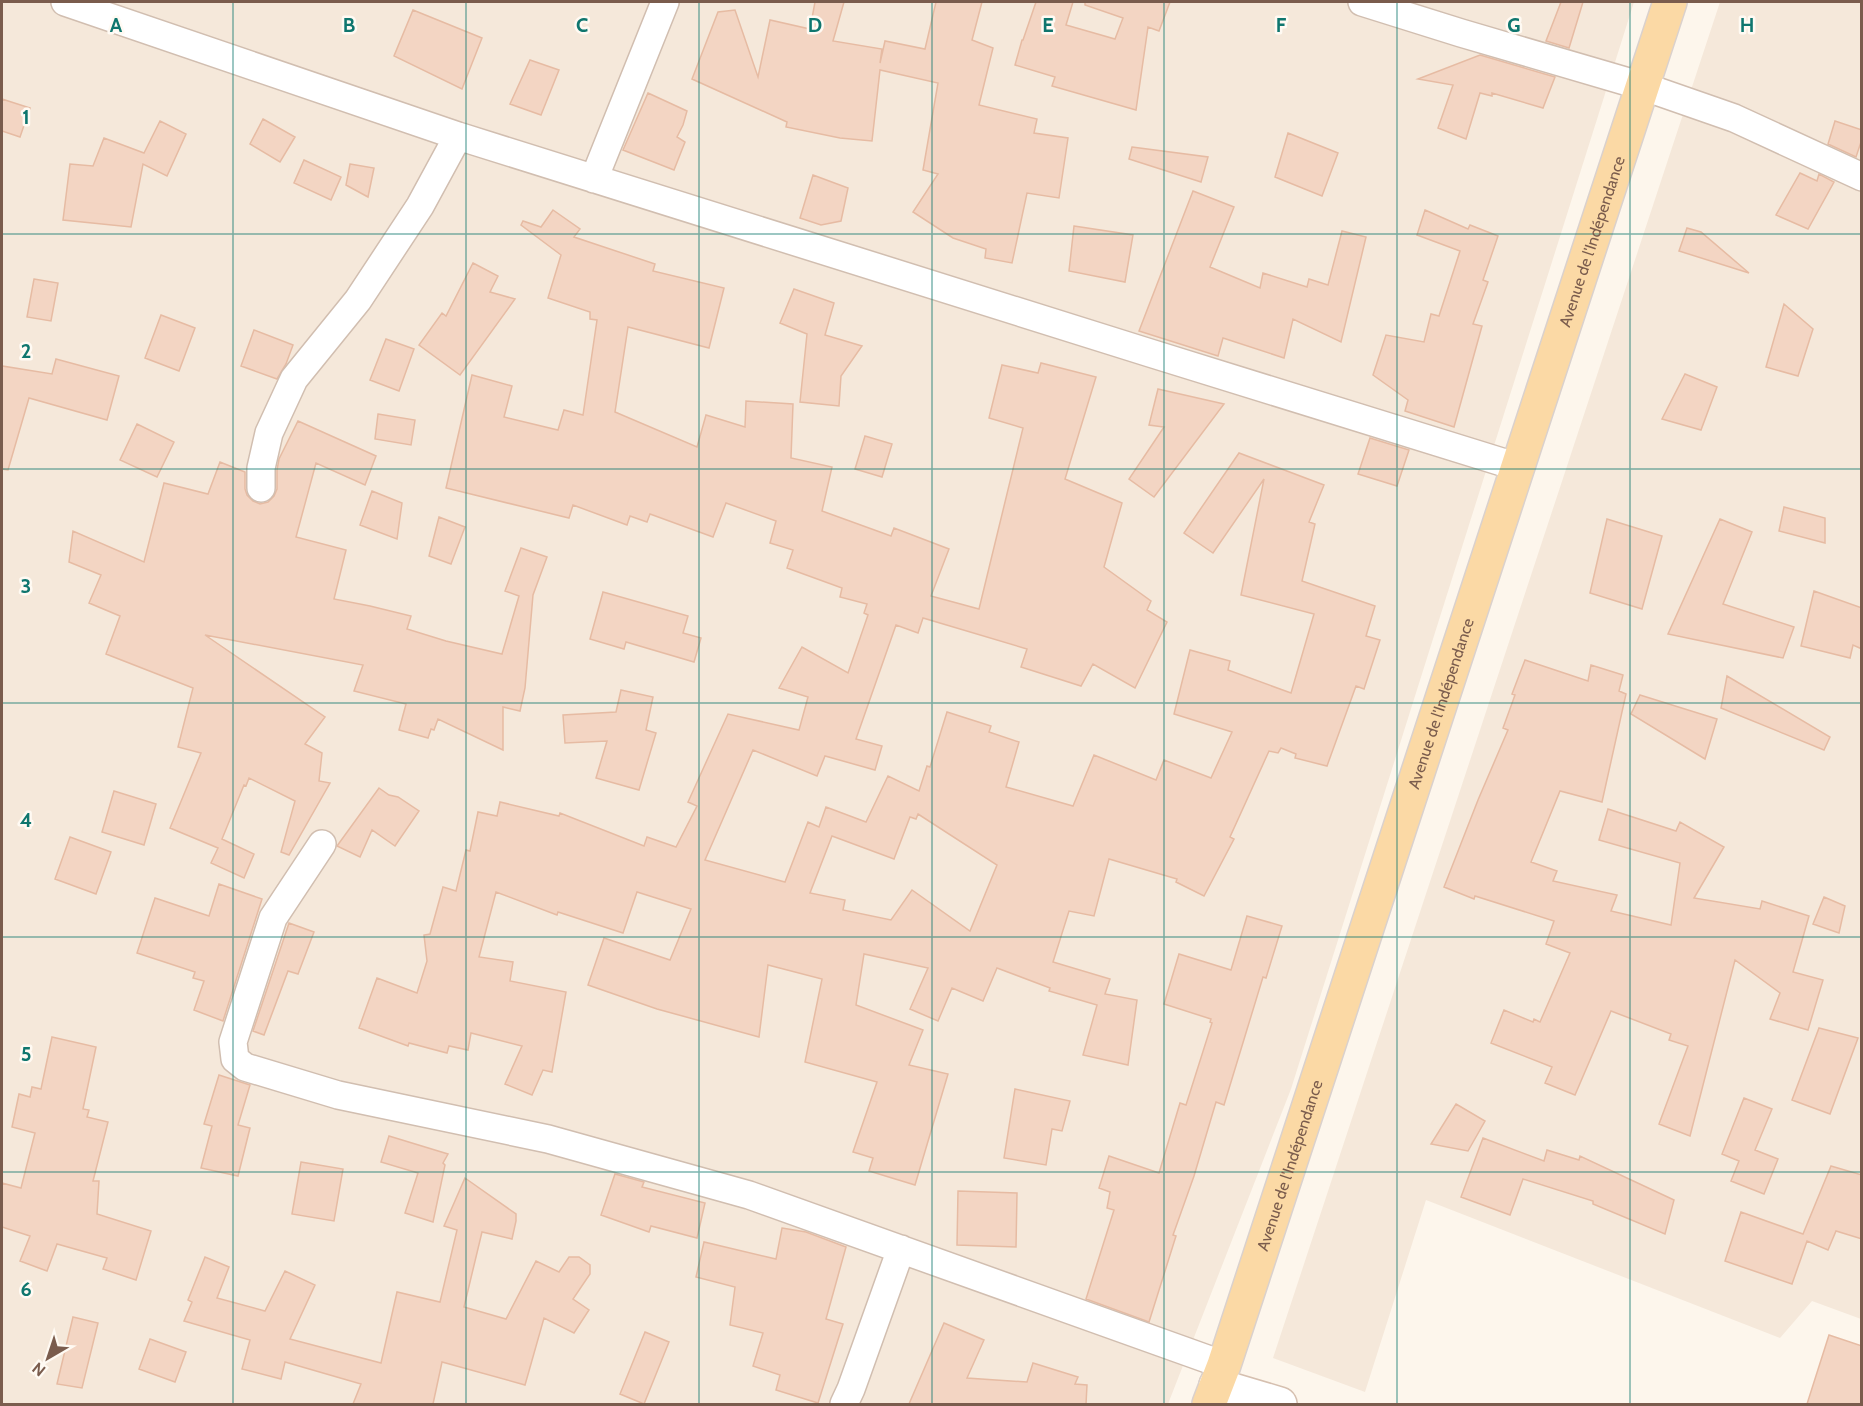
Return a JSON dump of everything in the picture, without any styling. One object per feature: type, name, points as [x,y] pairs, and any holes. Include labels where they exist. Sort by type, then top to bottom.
[{"type":"main road","name":"Avenue de l'Indépendance","points":[[1217,1385],[1670,2]]},
{"type":"street","points":[[65,2],[458,136],[1150,354],[1518,467]]},
{"type":"street","points":[[594,179],[665,2]]},
{"type":"street","points":[[1362,2],[1642,86],[1734,118],[1862,177]]},
{"type":"street","points":[[261,488],[261,468],[269,433],[294,379],[358,300],[420,206],[458,136]]},
{"type":"street","points":[[322,844],[273,918],[233,1042],[236,1059],[245,1067],[338,1095],[548,1139],[749,1195],[901,1249],[1217,1385],[1280,1404]]},
{"type":"street","points":[[844,1404],[901,1249]]},
{"type":"shaded area","points":[[2,2],[1634,2],[1291,1089],[1168,1404],[2,1404]]},
{"type":"shaded area","points":[[1720,2],[1861,2],[1861,1319],[1812,1301],[1780,1338],[1426,1200],[1365,1392],[1273,1358]]},
{"type":"building","points":[[815,2],[844,2],[833,41],[882,49],[880,63],[885,41],[925,49],[936,2],[982,2],[972,40],[993,48],[979,105],[1037,119],[1034,133],[1068,138],[1059,198],[1027,193],[1012,263],[985,258],[986,249],[953,238],[913,212],[938,174],[923,170],[938,83],[880,70],[872,141],[840,138],[786,127],[787,122],[692,79],[718,12],[735,10],[758,77],[770,20],[810,29]]},
{"type":"building","points":[[1036,2],[1073,2],[1066,25],[1115,39],[1123,18],[1085,5],[1085,2],[1170,2],[1159,31],[1148,27],[1136,110],[1052,86],[1055,77],[1015,65]]},
{"type":"building","points":[[1561,2],[1583,2],[1569,48],[1546,41]]},
{"type":"building","points":[[413,10],[482,38],[462,89],[394,56]]},
{"type":"building","points":[[1480,55],[1555,77],[1543,108],[1492,93],[1492,96],[1480,93],[1466,139],[1438,128],[1453,85],[1418,79]]},
{"type":"building","points":[[530,60],[559,70],[541,115],[510,104]]},
{"type":"building","points":[[648,93],[687,111],[677,137],[685,142],[674,170],[623,150]]},
{"type":"building","points":[[2,99],[30,108],[20,137],[2,131]]},
{"type":"building","points":[[263,119],[295,137],[280,162],[250,144]]},
{"type":"building","points":[[160,121],[186,134],[167,176],[143,164],[131,227],[63,220],[70,164],[93,166],[104,138],[144,153]]},
{"type":"building","points":[[1835,121],[1862,130],[1862,139],[1856,157],[1828,144]]},
{"type":"building","points":[[1288,133],[1338,153],[1322,196],[1275,177]]},
{"type":"building","points":[[1132,147],[1208,157],[1201,182],[1129,159]]},
{"type":"building","points":[[304,160],[341,177],[331,200],[294,183]]},
{"type":"building","points":[[350,164],[374,168],[368,197],[346,185]]},
{"type":"building","points":[[1800,173],[1817,181],[1819,174],[1834,182],[1808,229],[1776,215]]},
{"type":"building","points":[[813,175],[848,188],[841,221],[821,225],[800,218]]},
{"type":"building","points":[[1193,191],[1234,207],[1210,267],[1260,288],[1263,273],[1307,287],[1309,279],[1328,285],[1342,231],[1366,237],[1341,342],[1293,319],[1284,358],[1223,338],[1218,356],[1139,331]]},
{"type":"building","points":[[553,210],[580,229],[574,237],[655,264],[653,271],[724,288],[709,348],[628,327],[615,412],[697,447],[706,415],[745,427],[746,401],[793,404],[791,458],[832,467],[822,511],[891,536],[894,528],[949,549],[931,596],[979,609],[1023,428],[989,418],[1002,365],[1038,373],[1041,363],[1096,377],[1065,479],[1122,503],[1104,567],[1151,601],[1147,610],[1167,622],[1135,688],[1093,664],[1081,686],[1021,667],[1027,649],[923,618],[918,633],[896,625],[856,739],[882,746],[875,770],[825,756],[817,776],[753,750],[705,860],[785,882],[808,822],[819,827],[826,807],[866,822],[888,776],[919,791],[927,766],[930,767],[947,712],[991,726],[989,732],[1019,742],[1006,787],[1073,806],[1094,755],[1156,780],[1164,760],[1211,778],[1232,732],[1174,714],[1190,650],[1230,661],[1228,670],[1291,693],[1314,614],[1241,595],[1264,479],[1213,553],[1184,533],[1239,453],[1324,485],[1309,522],[1315,524],[1302,581],[1375,606],[1366,636],[1380,640],[1364,689],[1356,686],[1327,766],[1295,758],[1296,754],[1281,748],[1278,753],[1269,751],[1230,837],[1234,839],[1204,896],[1176,882],[1177,879],[1109,859],[1094,916],[1069,911],[1053,962],[1110,979],[1105,994],[1137,1000],[1128,1065],[1083,1055],[1097,1005],[1049,991],[1050,988],[997,968],[983,1001],[952,988],[938,1021],[910,1009],[928,968],[864,954],[856,1005],[923,1030],[909,1065],[948,1074],[915,1185],[869,1171],[873,1158],[853,1152],[877,1082],[805,1062],[822,979],[768,965],[759,1037],[657,1009],[588,985],[604,938],[670,960],[691,909],[637,892],[623,933],[558,912],[557,915],[496,892],[479,957],[513,962],[510,981],[566,992],[552,1072],[543,1070],[532,1095],[505,1084],[522,1046],[471,1033],[468,1050],[449,1046],[447,1053],[409,1043],[408,1046],[359,1028],[377,978],[417,993],[427,961],[424,935],[430,934],[443,887],[456,891],[466,850],[470,851],[478,812],[497,816],[500,802],[559,816],[560,813],[644,846],[647,837],[676,847],[697,806],[688,802],[728,714],[799,730],[808,697],[779,688],[802,647],[848,673],[868,615],[864,613],[867,604],[840,597],[842,588],[787,568],[793,550],[770,543],[776,521],[726,503],[713,537],[650,514],[647,522],[630,516],[627,525],[573,505],[569,518],[446,488],[472,375],[512,386],[504,417],[558,430],[564,410],[583,415],[597,320],[590,319],[590,312],[548,298],[561,255],[521,225],[523,221],[541,227]],"holes":[[[918,814],[997,865],[970,931],[912,890],[891,920],[843,910],[845,900],[810,893],[832,836],[894,859],[910,817],[916,819]]]},
{"type":"building","points":[[1425,210],[1468,229],[1470,225],[1498,236],[1483,280],[1488,282],[1473,324],[1482,326],[1454,427],[1405,411],[1408,400],[1373,375],[1386,335],[1424,342],[1431,314],[1439,316],[1460,251],[1417,235]]},
{"type":"building","points":[[1074,226],[1133,235],[1125,282],[1069,271]]},
{"type":"building","points":[[1687,228],[1701,232],[1749,273],[1679,251]]},
{"type":"building","points":[[473,263],[498,276],[490,292],[515,299],[460,375],[419,345],[442,313],[446,316]]},
{"type":"building","points":[[34,279],[58,283],[51,321],[27,317]]},
{"type":"building","points":[[794,289],[834,303],[825,335],[862,346],[841,376],[839,406],[800,402],[807,334],[780,323]]},
{"type":"building","points":[[1784,304],[1813,329],[1798,376],[1766,367]]},
{"type":"building","points":[[161,315],[195,328],[179,371],[145,358]]},
{"type":"building","points":[[254,330],[293,345],[277,379],[241,366]]},
{"type":"building","points":[[386,339],[414,349],[399,391],[370,380]]},
{"type":"building","points":[[56,359],[119,376],[107,420],[29,398],[8,470],[2,469],[2,366],[52,374]]},
{"type":"building","points":[[1685,374],[1717,387],[1701,430],[1662,419]]},
{"type":"building","points":[[1158,389],[1224,404],[1154,497],[1129,479],[1164,427],[1149,425]]},
{"type":"building","points":[[378,414],[415,420],[411,445],[375,439]]},
{"type":"building","points":[[298,421],[376,456],[365,485],[316,463],[296,537],[346,550],[334,599],[411,616],[407,629],[502,654],[519,596],[505,591],[521,548],[547,557],[533,595],[525,688],[520,711],[503,707],[503,750],[438,719],[428,738],[399,730],[406,704],[354,691],[363,665],[205,635],[325,717],[305,744],[322,753],[319,781],[330,783],[289,855],[281,852],[295,801],[249,778],[246,786],[244,785],[222,839],[254,854],[244,878],[211,863],[218,848],[170,828],[201,753],[178,747],[193,688],[106,654],[120,616],[89,603],[101,575],[69,562],[73,531],[144,562],[164,483],[208,494],[220,462],[245,472],[245,489],[253,501],[260,504],[268,502],[277,489],[279,459]]},
{"type":"building","points":[[137,424],[174,442],[157,477],[120,460]]},
{"type":"building","points":[[865,436],[892,444],[882,477],[855,469]]},
{"type":"building","points":[[1370,438],[1409,450],[1397,486],[1358,474]]},
{"type":"building","points":[[372,491],[402,503],[397,539],[360,525]]},
{"type":"building","points":[[1784,507],[1825,518],[1825,543],[1779,531]]},
{"type":"building","points":[[439,517],[465,527],[451,564],[429,556]]},
{"type":"building","points":[[1607,519],[1662,536],[1642,609],[1590,593]]},
{"type":"building","points":[[1720,519],[1752,532],[1723,604],[1794,627],[1783,658],[1668,634]]},
{"type":"building","points":[[1814,591],[1862,608],[1862,649],[1853,645],[1850,658],[1801,646]]},
{"type":"building","points":[[603,592],[688,616],[683,633],[701,638],[694,662],[626,642],[624,649],[590,639]]},
{"type":"building","points":[[1525,660],[1588,681],[1591,665],[1623,675],[1619,691],[1626,694],[1602,802],[1560,791],[1531,862],[1557,871],[1553,881],[1617,895],[1611,911],[1671,925],[1680,863],[1599,840],[1608,809],[1676,831],[1680,822],[1724,847],[1694,898],[1760,909],[1762,901],[1809,916],[1793,972],[1823,980],[1808,1030],[1770,1019],[1780,993],[1735,960],[1690,1136],[1659,1124],[1688,1046],[1669,1040],[1671,1034],[1611,1011],[1575,1095],[1545,1083],[1552,1067],[1491,1043],[1504,1010],[1533,1022],[1534,1019],[1540,1022],[1570,953],[1546,944],[1554,921],[1475,896],[1474,899],[1444,887],[1508,730],[1503,728],[1515,695],[1512,694]]},
{"type":"building","points":[[1727,676],[1830,737],[1824,750],[1721,708]]},
{"type":"building","points":[[621,690],[653,697],[646,730],[656,733],[639,790],[596,778],[607,741],[565,743],[563,715],[616,712]]},
{"type":"building","points":[[1640,695],[1717,719],[1705,759],[1631,714]]},
{"type":"building","points":[[379,788],[419,811],[395,846],[372,830],[360,857],[337,846]]},
{"type":"building","points":[[114,791],[156,804],[144,845],[102,832]]},
{"type":"building","points":[[70,837],[111,852],[96,894],[55,879]]},
{"type":"building","points":[[219,884],[262,899],[223,1021],[194,1010],[204,981],[193,978],[195,972],[137,953],[155,898],[209,916]]},
{"type":"building","points":[[1824,897],[1845,906],[1839,933],[1813,924]]},
{"type":"building","points":[[1247,916],[1282,926],[1266,978],[1263,977],[1224,1105],[1216,1102],[1194,1176],[1173,1235],[1176,1236],[1149,1322],[1086,1299],[1114,1210],[1107,1208],[1110,1192],[1099,1188],[1109,1156],[1159,1173],[1180,1103],[1186,1105],[1212,1023],[1211,1019],[1164,1004],[1179,954],[1231,970]]},
{"type":"building","points":[[289,923],[314,932],[298,974],[288,971],[264,1035],[253,1031]]},
{"type":"building","points":[[1819,1028],[1858,1038],[1830,1114],[1792,1100]]},
{"type":"building","points":[[52,1037],[96,1047],[83,1109],[89,1110],[87,1117],[108,1122],[93,1181],[99,1181],[97,1214],[151,1231],[136,1280],[103,1269],[107,1258],[57,1244],[47,1271],[20,1261],[30,1236],[2,1227],[2,1183],[21,1188],[35,1133],[12,1127],[19,1094],[30,1097],[32,1087],[41,1089]]},
{"type":"building","points":[[219,1075],[250,1085],[238,1125],[250,1128],[238,1176],[201,1168],[212,1126],[204,1124]]},
{"type":"building","points":[[1015,1089],[1070,1101],[1062,1131],[1052,1129],[1046,1165],[1004,1158]]},
{"type":"building","points":[[1744,1098],[1772,1109],[1755,1150],[1778,1159],[1764,1194],[1731,1181],[1739,1161],[1722,1154]]},
{"type":"building","points":[[1456,1104],[1485,1121],[1468,1151],[1431,1144]]},
{"type":"building","points":[[389,1136],[448,1154],[443,1163],[445,1165],[433,1222],[405,1213],[418,1173],[381,1162]]},
{"type":"building","points":[[1483,1138],[1544,1161],[1547,1150],[1579,1160],[1580,1156],[1674,1200],[1665,1234],[1593,1204],[1593,1201],[1523,1179],[1510,1215],[1461,1197]]},
{"type":"building","points":[[301,1162],[343,1169],[334,1221],[292,1214]]},
{"type":"building","points":[[1831,1166],[1862,1175],[1862,1239],[1836,1231],[1828,1250],[1807,1241],[1792,1284],[1725,1261],[1741,1212],[1803,1234]]},
{"type":"building","points":[[615,1174],[644,1182],[642,1187],[705,1203],[697,1238],[651,1226],[649,1232],[601,1215]]},
{"type":"building","points":[[465,1178],[516,1214],[516,1221],[512,1239],[482,1232],[464,1307],[506,1319],[536,1261],[559,1272],[569,1257],[579,1257],[590,1265],[590,1274],[573,1299],[589,1310],[574,1333],[544,1318],[525,1385],[442,1362],[433,1404],[353,1404],[361,1384],[285,1362],[281,1379],[242,1369],[250,1340],[184,1321],[192,1302],[188,1300],[205,1257],[229,1267],[217,1298],[265,1311],[285,1271],[315,1285],[290,1339],[381,1363],[397,1292],[440,1302],[457,1230],[444,1226]]},
{"type":"building","points":[[958,1191],[1017,1193],[1016,1247],[957,1245]]},
{"type":"building","points":[[782,1228],[806,1232],[846,1247],[826,1319],[843,1324],[818,1403],[776,1390],[780,1375],[753,1366],[763,1333],[730,1325],[735,1287],[696,1277],[704,1242],[776,1259]]},
{"type":"building","points":[[73,1317],[98,1323],[82,1388],[57,1384]]},
{"type":"building","points":[[944,1323],[984,1340],[967,1378],[1027,1382],[1033,1363],[1078,1377],[1075,1384],[1087,1385],[1086,1404],[909,1404]]},
{"type":"building","points":[[645,1332],[669,1342],[644,1404],[620,1394]]},
{"type":"building","points":[[1829,1335],[1862,1346],[1862,1404],[1807,1404]]},
{"type":"building","points":[[150,1339],[186,1352],[175,1382],[139,1369]]}]
